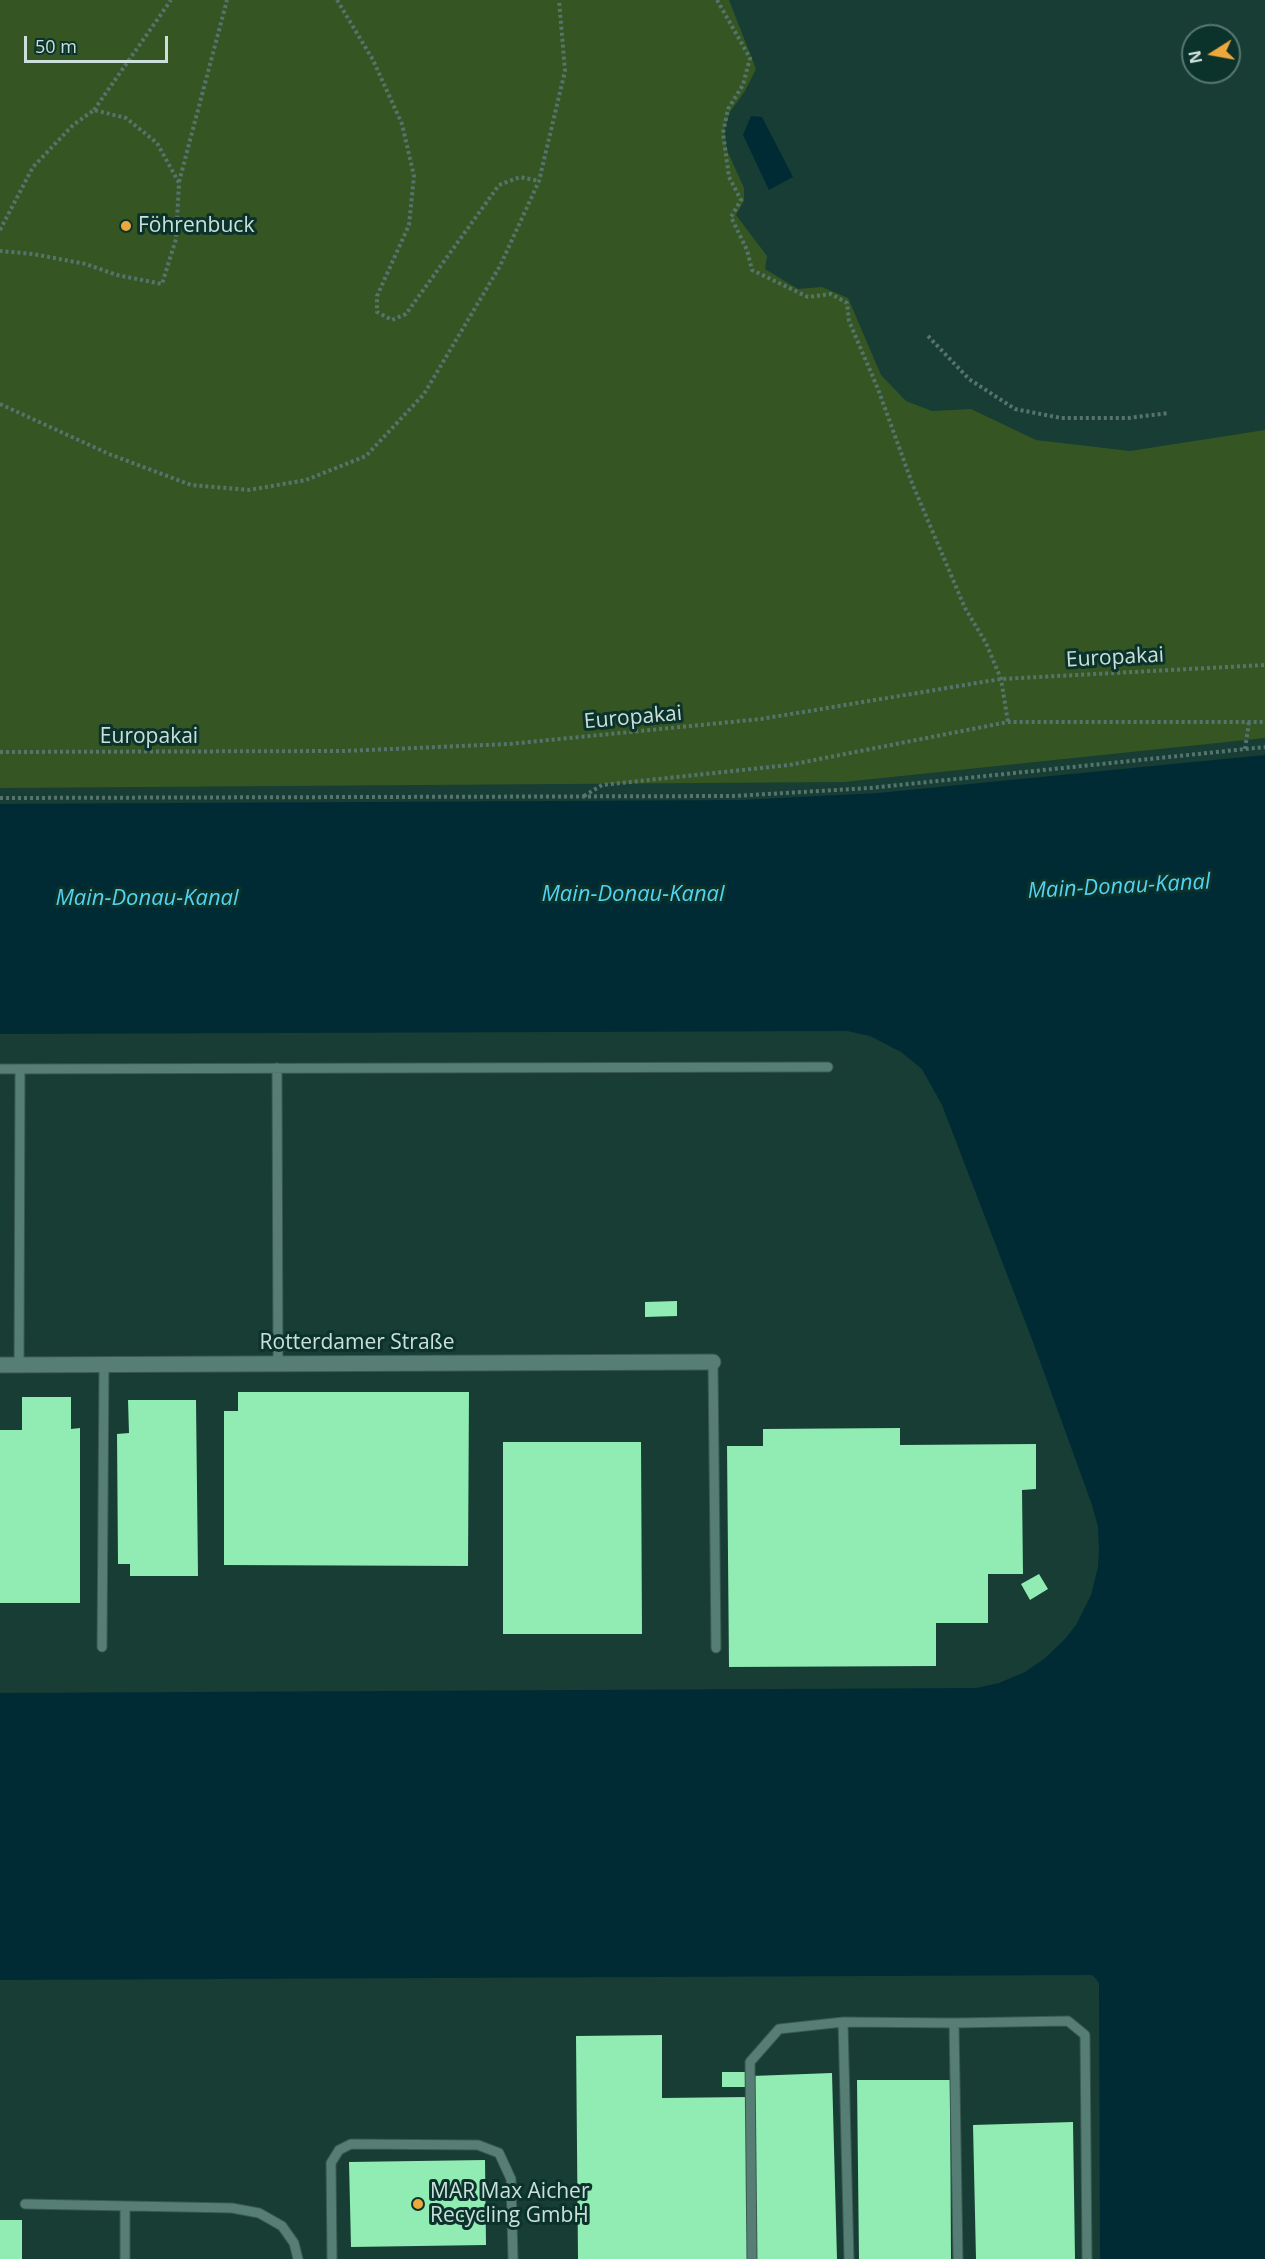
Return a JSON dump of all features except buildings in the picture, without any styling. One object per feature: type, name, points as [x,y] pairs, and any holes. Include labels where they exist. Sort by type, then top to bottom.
[{"type":"street","name":"Rotterdamer Straße","points":[[0,1365],[714,1362]]},
{"type":"lane","points":[[0,1069],[828,1067]]},
{"type":"lane","points":[[277,1068],[278,1365]]},
{"type":"lane","points":[[19,1365],[20,1069]]},
{"type":"lane","points":[[714,1362],[716,1648]]},
{"type":"lane","points":[[102,1647],[104,1365]]},
{"type":"lane","points":[[752,2259],[750,2062],[779,2029],[843,2022],[954,2023],[1068,2020],[1085,2035],[1087,2259]]},
{"type":"lane","points":[[843,2022],[849,2259]]},
{"type":"lane","points":[[954,2023],[958,2259]]},
{"type":"lane","points":[[332,2259],[331,2163],[339,2151],[351,2144],[478,2145],[499,2153],[511,2179],[513,2259]]},
{"type":"lane","points":[[25,2204],[232,2208],[259,2213],[282,2226],[294,2243],[298,2259]]},
{"type":"lane","points":[[125,2206],[125,2259]]},
{"type":"path","points":[[0,230],[33,166],[73,125],[94,110],[171,0]]},
{"type":"path","points":[[0,251],[33,254],[86,264],[117,275],[162,284],[176,239],[179,183],[227,0]]},
{"type":"path","points":[[338,0],[373,60],[402,124],[414,176],[409,225],[377,296],[377,312],[392,320],[406,314],[499,184],[520,177],[539,181]]},
{"type":"path","points":[[0,404],[109,454],[190,485],[249,490],[306,480],[366,456],[424,394],[500,266],[539,181],[565,71],[559,0]]},
{"type":"path","points":[[717,0],[750,58],[743,85],[728,109],[723,133],[729,177],[741,200],[731,217],[747,250],[752,270],[808,297],[831,294],[847,303],[849,321],[878,390],[912,483],[964,608],[986,643],[1001,679],[1008,722]]},
{"type":"path","points":[[94,110],[126,118],[157,143],[179,183]]},
{"type":"path","points":[[928,336],[969,379],[1015,409],[1061,418],[1128,418],[1169,413]]},
{"type":"path","name":"Europakai","points":[[0,752],[343,751],[509,744],[761,719],[1001,679],[1265,665]]},
{"type":"path","points":[[582,797],[602,785],[789,765],[1008,722],[1265,722]]},
{"type":"path","points":[[1245,749],[1249,722]]},
{"type":"path","points":[[0,798],[734,796],[870,788],[1265,747]]},
{"type":"green space","points":[[0,0],[729,0],[756,69],[745,91],[730,112],[724,131],[727,150],[744,188],[744,201],[736,215],[767,256],[765,269],[798,289],[822,287],[848,298],[881,375],[906,401],[932,411],[971,409],[1036,440],[1130,451],[1265,430],[1265,738],[844,782],[0,788]]},
{"type":"water","points":[[751,116],[762,117],[793,177],[769,190],[743,135]]},
{"type":"water","name":"Main-Donau-Kanal","points":[[1265,755],[1265,2259],[1100,2259],[1099,1984],[1092,1975],[0,1980],[0,1693],[976,1688],[999,1683],[1025,1672],[1044,1659],[1065,1639],[1076,1625],[1091,1595],[1098,1567],[1099,1550],[1098,1527],[1092,1505],[1033,1342],[942,1105],[922,1069],[901,1052],[870,1036],[847,1031],[0,1034],[0,804],[740,800],[878,793]]},
{"type":"place","name":"Föhrenbuck","points":[[126,226]]},
{"type":"place","name":"MAR Max Aicher Recycling GmbH","points":[[418,2204]]}]
